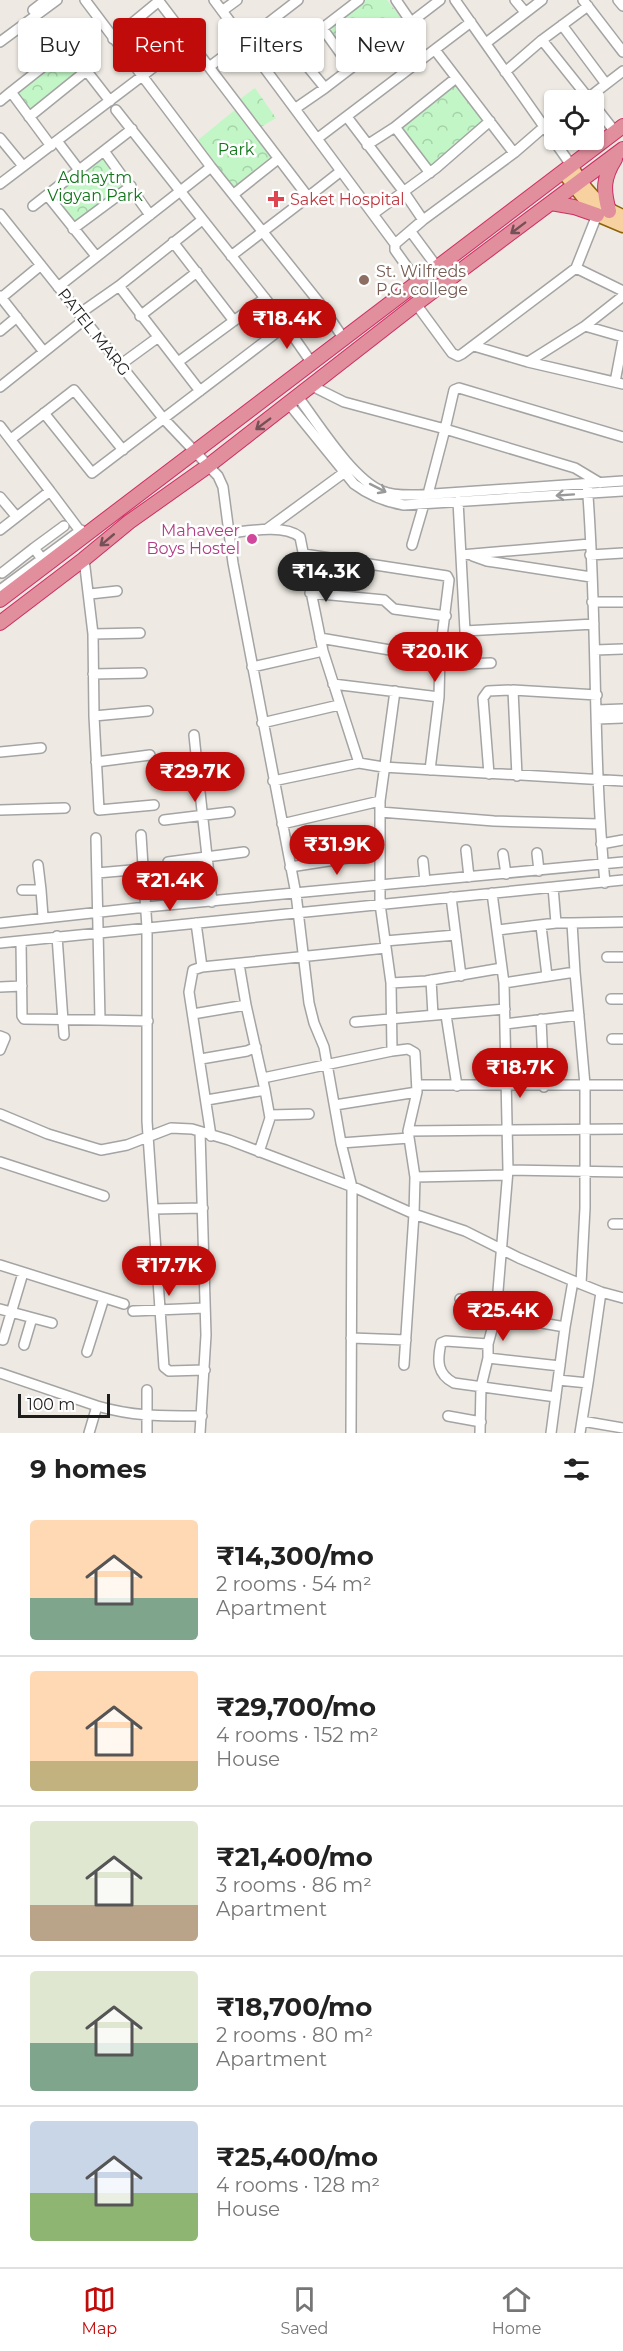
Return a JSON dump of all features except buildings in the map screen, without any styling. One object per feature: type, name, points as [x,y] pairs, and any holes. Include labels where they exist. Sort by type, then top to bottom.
[{"type":"highway","points":[[0,600],[618,127]]},
{"type":"highway","points":[[0,623],[129,522],[208,466],[416,304],[621,151]]},
{"type":"highway","points":[[551,203],[603,213],[606,173],[621,151]]},
{"type":"main road","points":[[566,166],[603,213],[623,226]]},
{"type":"main road","points":[[603,213],[623,216]]},
{"type":"street","points":[[0,42],[57,0]]},
{"type":"street","points":[[85,0],[113,39]]},
{"type":"street","points":[[214,0],[227,18]]},
{"type":"street","points":[[222,11],[237,0]]},
{"type":"street","points":[[275,18],[298,0]]},
{"type":"street","points":[[324,28],[359,0]]},
{"type":"street","points":[[396,0],[408,18]]},
{"type":"street","points":[[416,18],[440,0]]},
{"type":"street","points":[[395,244],[423,220],[514,153],[544,127],[455,0]]},
{"type":"street","points":[[515,0],[525,12]]},
{"type":"street","points":[[486,43],[542,0]]},
{"type":"street","points":[[618,0],[623,6]]},
{"type":"street","points":[[138,18],[159,1],[308,197]]},
{"type":"street","points":[[0,35],[39,2]]},
{"type":"street","points":[[505,72],[585,3],[623,52]]},
{"type":"street","points":[[318,138],[471,22]]},
{"type":"street","points":[[562,25],[606,84]]},
{"type":"street","points":[[324,30],[336,47]]},
{"type":"street","points":[[542,40],[582,90]]},
{"type":"street","points":[[435,50],[514,153]]},
{"type":"street","points":[[209,67],[218,60]]},
{"type":"street","points":[[601,90],[623,71]]},
{"type":"street","points":[[0,101],[36,72]]},
{"type":"street","points":[[29,117],[85,72]]},
{"type":"street","points":[[87,72],[110,101]]},
{"type":"street","points":[[139,72],[318,301],[342,337]]},
{"type":"street","points":[[0,184],[147,72]]},
{"type":"street","points":[[268,72],[395,244],[395,250],[415,278]]},
{"type":"street","points":[[313,72],[326,88]]},
{"type":"street","points":[[296,108],[346,72]]},
{"type":"street","points":[[367,145],[395,127],[456,78]]},
{"type":"street","points":[[11,92],[29,117],[79,170]]},
{"type":"street","points":[[116,110],[287,326],[309,359]]},
{"type":"street","points":[[604,114],[618,127],[623,120]]},
{"type":"street","points":[[347,117],[423,220]]},
{"type":"street","points":[[373,214],[430,173],[490,121]]},
{"type":"street","points":[[395,127],[430,173]]},
{"type":"street","points":[[33,206],[132,129]]},
{"type":"street","points":[[0,138],[23,166]]},
{"type":"street","points":[[0,590],[192,451],[309,359],[342,337],[415,278],[566,166],[562,150]]},
{"type":"street","points":[[104,151],[150,215]]},
{"type":"street","points":[[234,194],[278,159]]},
{"type":"street","points":[[58,287],[211,167]]},
{"type":"street","points":[[231,256],[341,171]]},
{"type":"street","points":[[73,229],[131,186]]},
{"type":"street","points":[[47,195],[96,256]]},
{"type":"street","points":[[416,304],[452,352],[458,356],[576,268],[603,213]]},
{"type":"street","name":"PATEL MARG","points":[[0,214],[120,366],[192,451],[218,476],[223,487],[262,723],[296,894],[309,1003],[328,1063],[341,1143],[352,1187],[351,1433]]},
{"type":"street","points":[[0,387],[119,286],[202,220]]},
{"type":"street","points":[[411,232],[435,263]]},
{"type":"street","points":[[173,242],[234,321]]},
{"type":"street","points":[[41,265],[1,297],[44,352]]},
{"type":"street","points":[[576,268],[623,291]]},
{"type":"street","points":[[140,316],[197,272]]},
{"type":"street","points":[[119,286],[157,338],[200,390]]},
{"type":"street","points":[[528,363],[585,326],[623,296]]},
{"type":"street","points":[[178,362],[265,298]]},
{"type":"street","points":[[44,413],[92,473],[318,301]]},
{"type":"street","points":[[0,331],[17,317]]},
{"type":"street","points":[[474,346],[528,363],[619,383],[623,339],[585,326]]},
{"type":"street","points":[[120,366],[157,338]]},
{"type":"street","points":[[312,386],[344,402],[575,468],[600,483]]},
{"type":"street","points":[[428,494],[454,390],[459,388],[623,437]]},
{"type":"street","points":[[11,439],[74,390],[123,450]]},
{"type":"street","points":[[294,401],[348,470],[354,484],[379,499],[404,505],[424,504],[587,488],[600,483],[623,481]]},
{"type":"street","points":[[0,426],[80,531]]},
{"type":"street","points":[[348,470],[381,491],[396,495],[587,488],[623,491]]},
{"type":"street","points":[[267,529],[348,470]]},
{"type":"street","points":[[587,488],[597,695],[599,824],[605,883]]},
{"type":"street","points":[[0,530],[50,491]]},
{"type":"street","points":[[0,496],[16,516]]},
{"type":"street","points":[[458,501],[465,555],[466,664],[491,663]]},
{"type":"street","points":[[412,545],[424,504]]},
{"type":"street","points":[[2,573],[64,526]]},
{"type":"street","points":[[229,534],[267,529],[298,535],[304,554],[323,651],[359,764]]},
{"type":"street","points":[[465,555],[590,544]]},
{"type":"street","points":[[34,548],[42,559]]},
{"type":"street","points":[[590,555],[623,553]]},
{"type":"street","points":[[304,554],[447,576],[449,580],[440,654],[439,697],[430,770]]},
{"type":"street","points":[[465,555],[487,561],[591,577]]},
{"type":"street","points":[[84,559],[93,634],[99,810],[154,805]]},
{"type":"street","points":[[90,594],[117,591]]},
{"type":"street","points":[[310,593],[384,600],[394,609],[446,616]]},
{"type":"street","points":[[592,602],[623,602]]},
{"type":"street","points":[[465,631],[594,624]]},
{"type":"street","points":[[93,634],[140,633]]},
{"type":"street","points":[[320,638],[390,650],[455,656]]},
{"type":"street","points":[[595,650],[623,649]]},
{"type":"street","points":[[252,667],[323,651]]},
{"type":"street","points":[[93,674],[142,673]]},
{"type":"street","points":[[333,684],[439,697]]},
{"type":"street","points":[[489,774],[483,698],[485,694],[492,690],[513,690],[597,695]]},
{"type":"street","points":[[513,690],[518,776]]},
{"type":"street","points":[[392,1051],[391,983],[380,904],[380,801],[395,691]]},
{"type":"street","points":[[262,723],[339,705]]},
{"type":"street","points":[[597,714],[623,710]]},
{"type":"street","points":[[94,716],[148,711]]},
{"type":"street","points":[[597,714],[623,718]]},
{"type":"street","points":[[194,735],[212,902]]},
{"type":"street","points":[[0,752],[41,748]]},
{"type":"street","points":[[96,762],[150,755]]},
{"type":"street","points":[[273,781],[359,764],[623,781]]},
{"type":"street","points":[[166,776],[198,774]]},
{"type":"street","points":[[282,824],[380,801]]},
{"type":"street","points":[[0,810],[65,808]]},
{"type":"street","points":[[164,820],[230,812]]},
{"type":"street","points":[[380,812],[494,821],[599,824]]},
{"type":"street","points":[[141,834],[147,928],[148,1135],[164,1367],[169,1371],[205,1370]]},
{"type":"street","points":[[96,837],[100,1020]]},
{"type":"street","points":[[601,844],[623,840]]},
{"type":"street","points":[[466,850],[469,877]]},
{"type":"street","points":[[168,862],[244,852]]},
{"type":"street","points":[[290,867],[380,853]]},
{"type":"street","points":[[537,853],[539,871]]},
{"type":"street","points":[[503,854],[506,874]]},
{"type":"street","points":[[423,861],[425,881]]},
{"type":"street","points":[[0,923],[623,862]]},
{"type":"street","points":[[38,865],[43,917]]},
{"type":"street","points":[[97,873],[143,869]]},
{"type":"street","points":[[0,943],[623,880]]},
{"type":"street","points":[[553,887],[555,923]]},
{"type":"street","points":[[22,890],[41,890]]},
{"type":"street","points":[[480,1433],[481,1387],[488,1358],[488,1344],[496,1316],[507,1173],[508,1129],[504,983],[492,893]]},
{"type":"street","points":[[452,897],[461,976]]},
{"type":"street","points":[[498,930],[555,923],[623,922]]},
{"type":"street","points":[[196,923],[201,967]]},
{"type":"street","points":[[551,1433],[565,1327],[577,1282],[585,1173],[585,1085],[572,923]]},
{"type":"street","points":[[541,926],[548,976]]},
{"type":"street","points":[[212,1136],[189,992],[193,970],[201,967],[303,957],[456,935]]},
{"type":"street","points":[[57,936],[64,1035]]},
{"type":"street","points":[[21,940],[22,1017],[24,1019],[148,1021]]},
{"type":"street","points":[[607,957],[623,957]]},
{"type":"street","points":[[239,964],[270,1115],[259,1152]]},
{"type":"street","points":[[391,983],[461,976],[502,968]]},
{"type":"street","points":[[504,983],[575,972]]},
{"type":"street","points":[[431,980],[433,1015]]},
{"type":"street","points":[[0,987],[22,986]]},
{"type":"street","points":[[611,999],[623,999]]},
{"type":"street","points":[[193,1014],[246,1005]]},
{"type":"street","points":[[355,1022],[505,1009]]},
{"type":"street","points":[[446,1015],[457,1086]]},
{"type":"street","points":[[506,1024],[579,1015]]},
{"type":"street","points":[[541,1018],[544,1087]]},
{"type":"street","points":[[0,1036],[5,1038],[0,1050]]},
{"type":"street","points":[[612,1039],[623,1039]]},
{"type":"street","points":[[201,1059],[247,1051],[256,1047]]},
{"type":"street","points":[[263,1078],[392,1051],[408,1049],[415,1053],[417,1088],[409,1134],[415,1177],[414,1214],[404,1365]]},
{"type":"street","points":[[335,1105],[417,1088],[623,1085]]},
{"type":"street","points":[[207,1100],[265,1090]]},
{"type":"street","points":[[0,1114],[48,1134],[101,1150],[127,1145],[160,1130],[178,1127],[200,1132],[352,1187],[414,1214],[465,1231],[577,1282],[623,1298]]},
{"type":"street","points":[[270,1115],[309,1114]]},
{"type":"street","points":[[341,1143],[409,1134],[508,1129],[623,1129]]},
{"type":"street","points":[[200,1132],[205,1308],[205,1370],[200,1433]]},
{"type":"street","points":[[0,1162],[104,1197]]},
{"type":"street","points":[[415,1177],[623,1172]]},
{"type":"street","points":[[153,1209],[203,1208]]},
{"type":"street","points":[[0,1265],[124,1304]]},
{"type":"street","points":[[0,1339],[3,1340],[23,1273]]},
{"type":"street","points":[[580,1433],[601,1292]]},
{"type":"street","points":[[87,1352],[104,1298]]},
{"type":"street","points":[[460,1299],[496,1302]]},
{"type":"street","points":[[133,1311],[205,1308]]},
{"type":"street","points":[[0,1309],[52,1323]]},
{"type":"street","points":[[496,1316],[565,1327]]},
{"type":"street","points":[[24,1345],[32,1318]]},
{"type":"street","points":[[351,1338],[406,1340]]},
{"type":"street","points":[[488,1344],[446,1341],[441,1343],[438,1357],[440,1371],[445,1378],[454,1383],[556,1396]]},
{"type":"street","points":[[488,1358],[560,1366]]},
{"type":"street","points":[[0,1373],[124,1413],[147,1417],[202,1416]]},
{"type":"street","points":[[558,1380],[588,1383]]},
{"type":"street","points":[[147,1390],[147,1433]]},
{"type":"street","points":[[89,1433],[97,1406]]},
{"type":"street","points":[[448,1416],[481,1422]]},
{"type":"street","points":[[582,1421],[623,1428]]},
{"type":"green space","points":[[364,0],[387,0],[401,18],[339,18]]},
{"type":"green space","points":[[336,20],[336,46],[324,30]]},
{"type":"green space","points":[[36,72],[85,72],[29,117],[11,92]]},
{"type":"green space","points":[[456,78],[490,121],[430,173],[395,127]]},
{"type":"green space","name":"Park","points":[[255,88],[276,118],[261,127],[240,99]]},
{"type":"green space","name":"Park","points":[[236,109],[273,159],[235,189],[198,140]]},
{"type":"green space","name":"Adhaytm Vigyan Park","points":[[105,157],[126,186],[73,224],[51,196]]},
{"type":"place","name":"Saket Hospital","points":[[276,199]]},
{"type":"place","name":"St. Wilfreds P.G. college","points":[[364,280]]},
{"type":"place","name":"Mahaveer Boys Hostel","points":[[252,539]]}]
